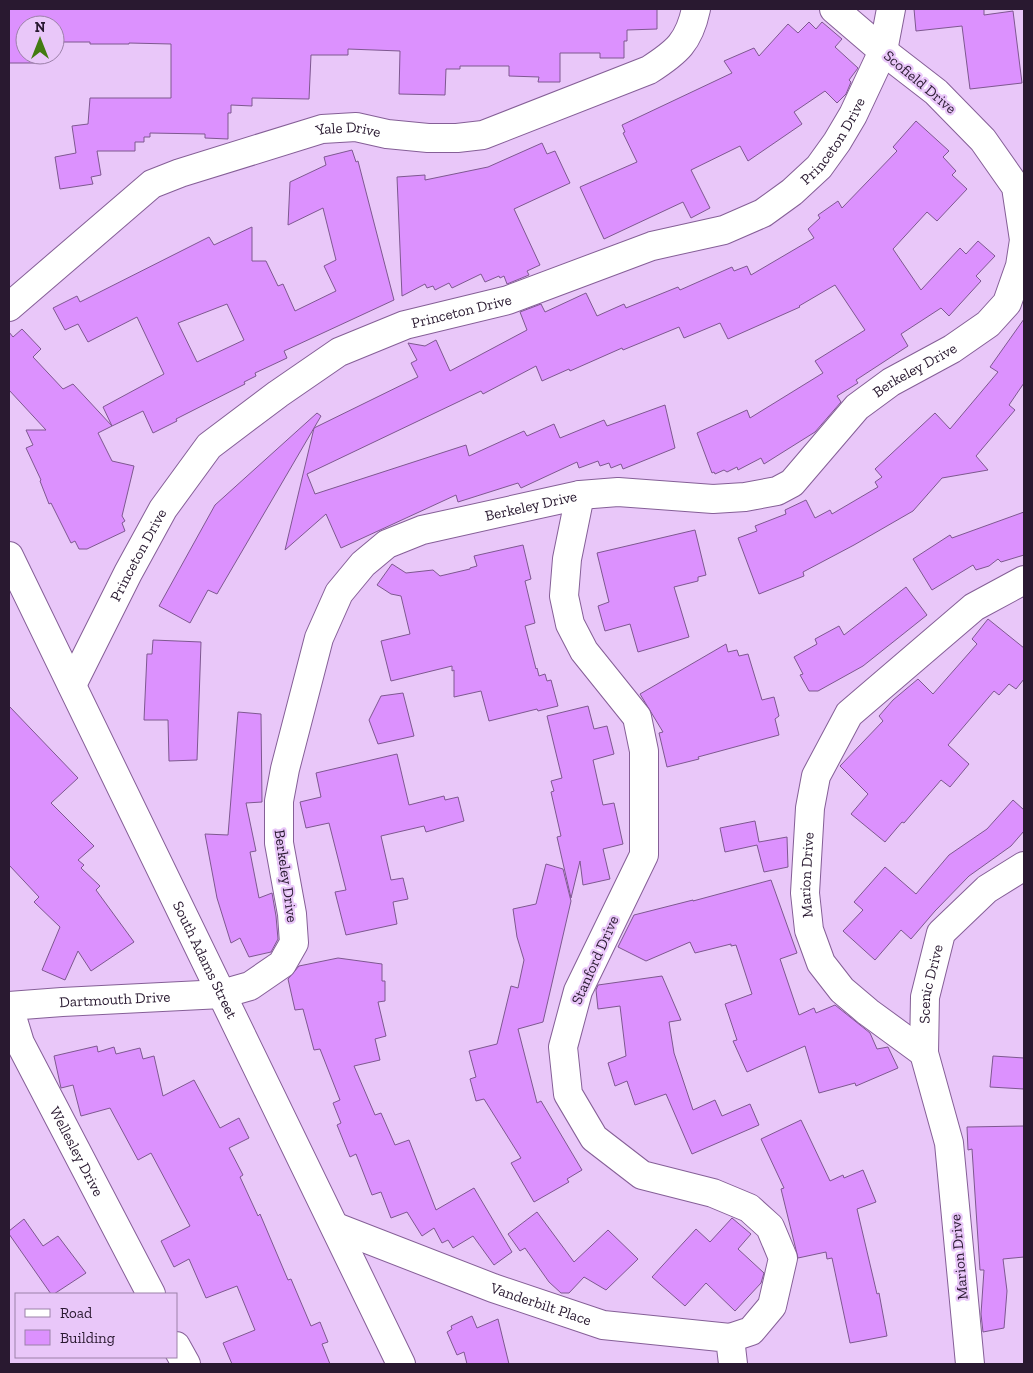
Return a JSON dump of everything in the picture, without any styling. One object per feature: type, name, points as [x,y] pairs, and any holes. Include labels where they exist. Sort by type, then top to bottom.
[{"type":"street","name":"Yale Drive","points":[[9,307],[152,184],[180,173],[322,129],[356,127],[387,134],[428,138],[457,138],[483,135],[649,70],[670,57],[688,35],[696,9]]},
{"type":"street","name":"Scofield Drive","points":[[834,9],[883,51],[936,92],[983,140],[1016,187]]},
{"type":"street","name":"Princeton Drive","points":[[72,685],[128,573],[163,509],[209,446],[278,394],[339,352],[405,326],[508,300],[652,246],[724,230],[762,213],[792,192],[820,167],[853,115],[883,51],[892,9]]},
{"type":"street","name":"Berkeley Drive","points":[[222,994],[250,986],[282,964],[294,943],[292,914],[279,843],[279,801],[285,769],[319,638],[338,593],[363,564],[387,544],[422,530],[580,495],[618,492],[713,499],[745,497],[777,491],[792,484],[857,406],[891,382],[960,344],[988,324],[1008,303],[1020,266],[1024,240],[1016,187]]},
{"type":"street","name":"Stanford Drive","points":[[580,495],[568,559],[564,596],[570,624],[584,651],[637,717],[644,751],[644,855],[578,991],[563,1047],[568,1094],[594,1138],[642,1176],[713,1193],[750,1208],[770,1227],[783,1258],[772,1306],[732,1351]]},
{"type":"street","name":"South Adams Street","points":[[9,556],[401,1364]]},
{"type":"street","name":"Marion Drive","points":[[970,1364],[949,1143],[924,1053],[868,1012],[842,990],[821,963],[809,930],[805,894],[810,808],[816,776],[848,714],[974,607],[1024,580]]},
{"type":"street","name":"Scenic Drive","points":[[924,1053],[925,997],[941,933],[987,889],[1024,866]]},
{"type":"street","name":"Dartmouth Drive","points":[[9,1007],[62,1002],[222,994]]},
{"type":"street","name":"Wellesley Drive","points":[[9,1007],[20,1044],[150,1293]]},
{"type":"street","name":"Vanderbilt Place","points":[[336,1227],[493,1288],[603,1324],[732,1351]]},
{"type":"street","points":[[178,1350],[186,1364]]},
{"type":"building","points":[[9,9],[657,9],[657,29],[627,30],[627,41],[624,41],[624,58],[600,58],[600,53],[560,53],[560,82],[538,82],[539,77],[509,76],[509,66],[460,66],[460,69],[446,69],[445,95],[399,94],[400,51],[348,49],[348,55],[311,55],[309,99],[252,98],[252,106],[231,105],[231,113],[228,113],[228,139],[205,138],[205,134],[150,133],[150,137],[144,137],[144,142],[135,142],[135,151],[97,151],[101,175],[91,177],[93,184],[60,189],[55,157],[76,153],[72,126],[88,124],[90,98],[171,98],[171,44],[90,44],[90,42],[65,42],[65,15],[15,15],[15,63],[9,63]]},
{"type":"building","points":[[914,9],[984,9],[984,15],[1013,11],[1022,83],[970,89],[962,26],[916,31]]},
{"type":"building","points":[[809,22],[816,29],[822,22],[842,39],[835,47],[858,68],[849,80],[851,82],[846,94],[837,103],[825,91],[794,112],[802,124],[748,161],[740,146],[691,170],[710,208],[691,218],[683,202],[604,239],[580,187],[637,162],[623,133],[625,132],[622,125],[732,73],[724,61],[754,48],[759,56],[788,24],[798,33]]},
{"type":"building","points":[[916,121],[949,151],[943,157],[956,171],[952,175],[967,189],[937,221],[927,212],[893,249],[921,290],[960,248],[966,254],[978,241],[995,256],[976,276],[981,281],[949,316],[941,308],[901,334],[908,346],[856,380],[858,383],[837,396],[841,402],[815,432],[764,464],[761,458],[738,470],[737,467],[727,472],[724,470],[715,474],[714,472],[712,473],[697,433],[747,410],[750,418],[823,373],[815,361],[865,330],[835,285],[800,307],[728,339],[720,323],[684,338],[679,327],[542,381],[536,366],[483,394],[481,391],[307,474],[315,494],[466,445],[469,456],[524,431],[527,436],[554,424],[560,438],[604,420],[607,426],[665,405],[675,448],[623,469],[621,464],[611,468],[609,463],[600,466],[598,461],[579,468],[577,462],[521,488],[518,483],[458,502],[456,495],[341,548],[326,514],[285,550],[314,428],[418,377],[411,363],[417,360],[408,343],[425,346],[436,340],[450,371],[527,330],[520,312],[541,304],[545,312],[586,293],[597,316],[624,304],[626,308],[678,287],[680,290],[732,267],[734,271],[747,266],[751,275],[814,238],[808,229],[820,218],[818,215],[838,201],[842,208],[897,151],[893,147]]},
{"type":"building","points":[[542,143],[547,154],[555,151],[570,183],[514,209],[540,265],[527,271],[529,275],[507,284],[504,276],[500,278],[499,276],[485,282],[481,274],[452,288],[449,283],[435,290],[433,286],[427,288],[425,284],[402,296],[397,177],[425,175],[425,180],[488,167]]},
{"type":"building","points":[[352,150],[356,162],[358,161],[394,300],[284,351],[287,358],[255,373],[256,376],[244,382],[245,384],[176,419],[177,421],[153,433],[143,411],[112,426],[103,407],[164,374],[137,317],[88,342],[78,324],[65,330],[53,308],[77,296],[80,302],[209,237],[214,245],[252,227],[252,261],[266,261],[278,286],[283,284],[295,311],[336,291],[324,266],[336,260],[323,208],[288,225],[290,182],[326,165],[324,157]],"holes":[[[227,304],[244,340],[197,362],[178,323]]]},
{"type":"building","points":[[1024,319],[1024,383],[1009,405],[1015,410],[976,456],[988,470],[942,478],[913,511],[803,572],[804,576],[759,594],[738,538],[757,531],[755,526],[786,514],[785,510],[806,500],[815,518],[830,510],[832,514],[878,487],[875,482],[882,477],[875,469],[935,413],[950,429],[998,372],[990,367]]},
{"type":"building","points":[[22,329],[41,349],[33,357],[63,389],[73,384],[112,426],[98,433],[112,461],[134,466],[122,516],[125,521],[122,523],[125,531],[87,549],[79,549],[75,541],[71,543],[51,503],[49,504],[41,480],[26,448],[33,445],[26,430],[46,430],[9,390],[9,332],[13,337]]},
{"type":"building","points":[[317,413],[321,416],[217,594],[208,590],[190,623],[159,606],[215,505]]},
{"type":"building","points":[[1024,512],[1024,555],[1001,562],[998,559],[989,566],[976,570],[973,565],[932,590],[913,559],[950,535],[952,538]]},
{"type":"building","points":[[695,530],[706,575],[698,577],[698,581],[674,587],[689,637],[638,652],[630,624],[605,631],[598,606],[609,602],[597,553]]},
{"type":"building","points":[[523,545],[531,579],[525,581],[535,623],[525,626],[536,669],[539,676],[545,674],[547,681],[551,680],[558,706],[538,711],[537,709],[489,721],[481,691],[454,697],[454,670],[452,671],[452,666],[391,681],[381,641],[410,634],[401,596],[391,594],[377,585],[392,564],[406,573],[433,570],[440,576],[477,566],[474,556]]},
{"type":"building","points":[[906,587],[927,615],[863,666],[818,691],[809,691],[800,675],[803,674],[794,657],[817,644],[815,639],[839,626],[844,635]]},
{"type":"building","points":[[988,619],[1024,648],[1024,679],[1016,689],[1009,684],[999,695],[994,691],[948,745],[969,764],[950,787],[941,780],[885,842],[851,814],[868,794],[840,766],[883,721],[879,716],[893,700],[918,679],[933,694],[977,644],[972,639]]},
{"type":"building","points":[[153,640],[201,642],[197,760],[169,761],[168,720],[144,720],[147,654],[152,654]]},
{"type":"building","points":[[726,644],[728,652],[737,650],[739,656],[748,654],[762,700],[774,697],[779,716],[775,719],[779,735],[667,767],[659,733],[663,732],[640,694]]},
{"type":"building","points":[[403,693],[414,736],[378,744],[369,720],[381,696]]},
{"type":"building","points":[[9,706],[78,778],[51,803],[94,846],[78,860],[84,865],[81,868],[100,886],[96,890],[134,942],[91,971],[78,951],[65,980],[42,970],[60,927],[34,902],[39,897],[9,865]]},
{"type":"building","points":[[588,706],[594,729],[607,726],[614,754],[593,760],[603,805],[614,803],[623,844],[603,849],[610,879],[583,885],[580,861],[571,898],[557,837],[561,836],[551,792],[554,791],[551,781],[562,778],[547,716]]},
{"type":"building","points":[[238,712],[261,714],[262,802],[246,803],[256,851],[250,852],[259,898],[272,893],[278,939],[271,952],[249,957],[240,938],[231,943],[217,898],[205,834],[228,835]]},
{"type":"building","points":[[397,754],[409,805],[444,796],[445,800],[458,797],[464,821],[426,832],[424,826],[381,836],[391,880],[403,878],[408,899],[393,902],[397,924],[346,935],[335,892],[346,890],[329,823],[306,828],[300,802],[321,797],[316,773]]},
{"type":"building","points":[[1013,800],[1024,810],[1024,831],[1011,846],[969,876],[911,939],[901,930],[875,960],[843,931],[863,910],[854,902],[885,867],[916,894],[949,855],[987,829]]},
{"type":"building","points":[[755,821],[759,842],[787,837],[788,867],[764,872],[757,845],[725,852],[720,828]]},
{"type":"building","points":[[546,864],[563,869],[571,901],[543,1022],[518,1029],[537,1103],[541,1101],[582,1170],[567,1179],[569,1182],[534,1202],[511,1163],[521,1158],[484,1099],[476,1101],[470,1079],[476,1077],[469,1051],[497,1044],[511,986],[518,988],[524,960],[517,937],[513,909],[536,904]]},
{"type":"building","points":[[771,880],[797,953],[780,959],[799,1015],[814,1008],[816,1013],[835,1005],[870,1033],[877,1049],[888,1047],[898,1068],[856,1086],[855,1083],[819,1093],[805,1046],[747,1072],[733,1041],[737,1040],[725,1004],[752,994],[736,945],[731,946],[731,944],[695,953],[690,942],[646,961],[618,947],[634,915]]},
{"type":"building","points":[[338,958],[382,964],[382,981],[385,981],[385,1001],[378,1002],[386,1036],[375,1039],[380,1060],[354,1066],[375,1115],[381,1113],[395,1145],[409,1140],[436,1210],[474,1188],[512,1252],[494,1265],[473,1236],[453,1248],[448,1240],[442,1243],[434,1228],[422,1236],[407,1212],[391,1218],[381,1192],[372,1195],[356,1154],[350,1157],[337,1125],[341,1123],[333,1103],[340,1100],[320,1049],[314,1050],[303,1009],[295,1010],[288,979],[299,966]]},
{"type":"building","points":[[662,976],[681,1020],[669,1022],[674,1053],[693,1110],[715,1100],[722,1116],[750,1104],[759,1125],[692,1154],[666,1094],[635,1105],[627,1081],[615,1086],[608,1063],[626,1056],[620,1006],[598,1009],[596,990],[598,985]]},
{"type":"building","points":[[97,1046],[98,1052],[114,1047],[116,1054],[140,1048],[143,1059],[154,1056],[163,1096],[194,1080],[220,1128],[239,1118],[249,1138],[229,1148],[243,1175],[240,1177],[258,1216],[260,1214],[288,1280],[291,1279],[311,1326],[320,1322],[328,1342],[322,1344],[330,1364],[232,1364],[223,1343],[255,1330],[237,1286],[206,1298],[189,1259],[174,1267],[161,1241],[190,1226],[151,1153],[138,1160],[110,1108],[81,1116],[73,1085],[61,1088],[54,1056]]},
{"type":"building","points":[[993,1056],[1024,1058],[1024,1089],[990,1087]]},
{"type":"building","points":[[801,1120],[830,1181],[843,1175],[844,1178],[863,1170],[876,1202],[857,1209],[877,1294],[879,1293],[887,1336],[850,1343],[832,1258],[827,1259],[826,1252],[798,1258],[781,1189],[784,1188],[761,1139]]},
{"type":"building","points":[[1024,1126],[1024,1257],[1003,1259],[1007,1291],[1004,1328],[983,1332],[981,1314],[984,1270],[980,1270],[972,1149],[968,1150],[967,1127]]},
{"type":"building","points":[[537,1212],[574,1262],[608,1230],[638,1259],[606,1290],[584,1277],[569,1293],[561,1293],[549,1282],[525,1248],[520,1251],[508,1234]]},
{"type":"building","points":[[732,1218],[751,1234],[738,1249],[764,1273],[761,1283],[735,1311],[706,1283],[685,1306],[652,1277],[696,1229],[710,1242]]},
{"type":"building","points":[[24,1219],[43,1246],[58,1236],[86,1273],[56,1293],[50,1293],[9,1234],[9,1231]]},
{"type":"building","points":[[472,1316],[477,1328],[498,1319],[509,1364],[467,1364],[464,1352],[457,1355],[447,1332],[452,1329],[451,1326]]}]
